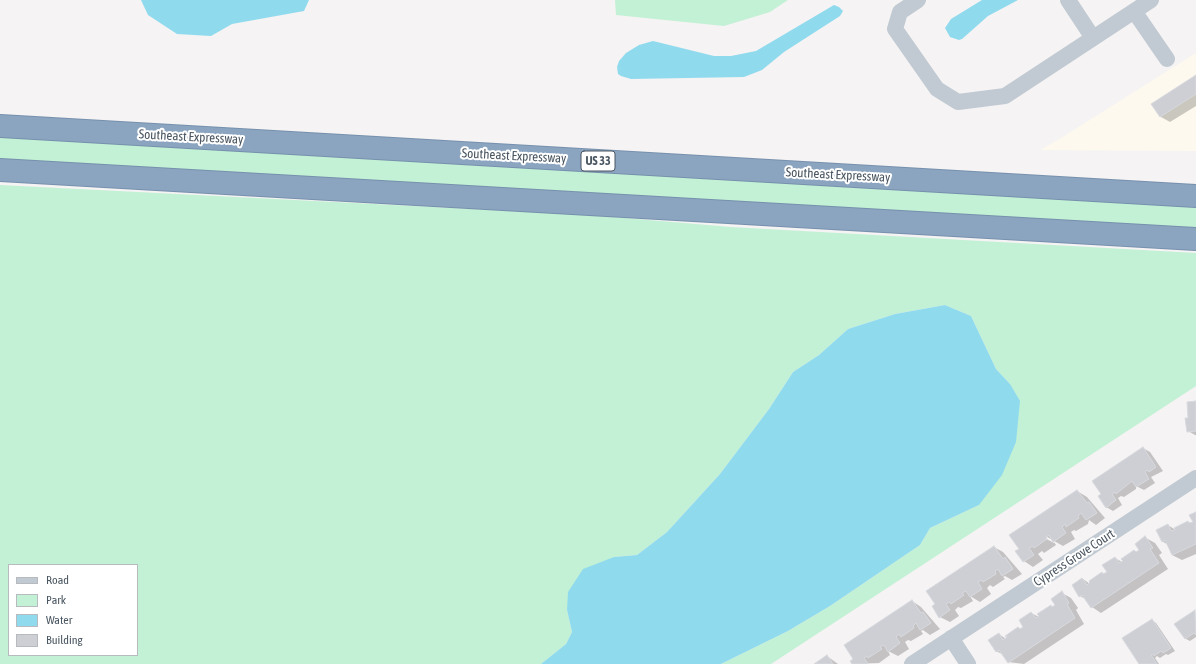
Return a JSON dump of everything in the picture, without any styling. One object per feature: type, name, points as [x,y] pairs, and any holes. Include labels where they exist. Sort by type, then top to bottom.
[{"type":"highway","name":"Southeast Expressway","points":[[0,126],[1196,196]]},
{"type":"highway","points":[[0,170],[1196,239]]},
{"type":"street","points":[[918,0],[900,12],[895,29],[937,89],[958,102],[1005,96],[1151,0]]},
{"type":"street","points":[[1068,0],[1093,38]]},
{"type":"street","points":[[1134,11],[1167,59]]},
{"type":"street","name":"Cypress Grove Court","points":[[912,664],[1196,478]]},
{"type":"street","points":[[952,638],[968,664]]},
{"type":"shaded area","points":[[1196,53],[1196,151],[1040,150],[1061,138]]},
{"type":"green space","points":[[615,0],[788,0],[770,12],[724,26],[616,15]]},
{"type":"green space","points":[[0,136],[1196,205],[1196,231],[0,162]]},
{"type":"green space","points":[[0,185],[590,215],[731,227],[1196,253],[1196,386],[771,664],[721,664],[788,631],[830,606],[920,545],[930,528],[979,505],[1010,384],[996,369],[971,316],[945,305],[895,314],[848,329],[819,355],[793,372],[769,409],[720,474],[667,532],[637,555],[614,557],[567,610],[572,632],[566,644],[541,664],[0,664]]},
{"type":"water","points":[[141,0],[309,0],[304,11],[232,24],[211,36],[177,34],[148,15]]},
{"type":"water","points":[[982,0],[1018,0],[988,16],[962,39],[959,40],[950,37],[945,28],[951,19]]},
{"type":"water","points":[[834,5],[843,11],[840,16],[784,52],[762,70],[744,77],[631,79],[618,74],[617,67],[619,61],[626,53],[639,45],[653,41],[714,56],[731,56],[756,51]]},
{"type":"water","points":[[945,305],[971,316],[996,369],[1010,384],[1020,401],[1016,442],[1002,475],[979,505],[930,528],[920,545],[830,606],[788,631],[721,664],[541,664],[566,644],[572,632],[567,610],[568,592],[583,569],[614,557],[637,555],[667,532],[720,474],[769,409],[793,372],[819,355],[848,329],[895,314]]},
{"type":"building","points":[[1196,75],[1196,94],[1160,117],[1151,104]]},
{"type":"building","points":[[1196,401],[1196,431],[1187,432],[1185,418],[1188,418],[1187,402]]},
{"type":"building","points":[[1143,447],[1156,467],[1149,472],[1147,470],[1145,472],[1149,479],[1136,487],[1132,481],[1116,494],[1115,492],[1112,494],[1116,500],[1106,508],[1098,496],[1101,494],[1092,481]]},
{"type":"building","points":[[1077,490],[1097,513],[1086,520],[1081,513],[1078,516],[1079,518],[1066,527],[1065,524],[1062,527],[1066,533],[1053,542],[1049,535],[1046,537],[1047,539],[1034,548],[1033,546],[1029,548],[1034,555],[1023,562],[1015,551],[1019,549],[1009,535]]},
{"type":"building","points":[[1196,512],[1196,544],[1172,555],[1165,540],[1162,542],[1156,530],[1168,524],[1171,531],[1188,521],[1189,523],[1193,522],[1189,515]]},
{"type":"building","points":[[1145,536],[1153,548],[1150,549],[1159,563],[1091,608],[1082,595],[1079,597],[1072,585],[1082,578],[1087,585],[1090,582],[1089,581],[1102,572],[1103,574],[1107,572],[1102,565],[1115,557],[1119,563],[1123,561],[1121,559],[1134,550],[1136,552],[1139,550],[1135,544]]},
{"type":"building","points":[[994,546],[1003,559],[1005,557],[1013,569],[1002,576],[998,569],[995,571],[996,574],[983,582],[981,580],[978,582],[982,589],[970,597],[966,591],[962,593],[964,595],[951,604],[949,602],[946,604],[950,610],[939,618],[932,606],[935,604],[926,591]]},
{"type":"building","points":[[1062,591],[1075,618],[1008,663],[999,650],[996,652],[988,640],[999,633],[1003,640],[1007,637],[1005,636],[1018,627],[1020,629],[1023,627],[1019,620],[1031,612],[1036,618],[1039,616],[1037,614],[1051,605],[1052,607],[1055,605],[1051,599]]},
{"type":"building","points":[[912,600],[921,613],[923,612],[931,623],[920,630],[916,623],[913,626],[914,628],[901,637],[899,634],[896,637],[900,643],[888,652],[884,645],[880,647],[882,649],[868,658],[867,656],[864,658],[868,664],[852,664],[850,661],[853,659],[844,645]]},
{"type":"building","points":[[1195,610],[1196,635],[1194,633],[1185,639],[1174,624]]},
{"type":"building","points":[[1152,619],[1171,648],[1163,653],[1161,651],[1154,656],[1153,654],[1151,655],[1157,664],[1139,664],[1122,638]]},
{"type":"building","points":[[827,655],[833,664],[814,664]]}]
